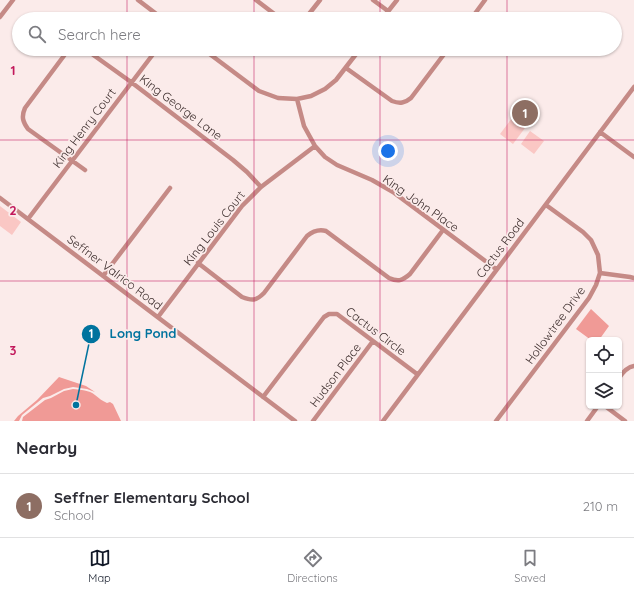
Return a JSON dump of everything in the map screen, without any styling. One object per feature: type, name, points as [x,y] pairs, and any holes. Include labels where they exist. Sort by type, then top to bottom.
[{"type":"street","points":[[0,17],[13,0]]},
{"type":"street","points":[[138,0],[154,12]]},
{"type":"street","points":[[256,0],[272,12]]},
{"type":"street","points":[[311,12],[320,0]]},
{"type":"street","points":[[373,0],[388,11],[397,0]]},
{"type":"street","points":[[476,12],[485,0]]},
{"type":"street","points":[[64,56],[25,108],[22,118],[28,129],[85,170]]},
{"type":"street","name":"King George Lane","points":[[95,56],[233,160],[247,172],[260,187]]},
{"type":"street","name":"King Henry Court","points":[[28,219],[151,56]]},
{"type":"street","points":[[213,56],[259,90],[278,98],[297,99],[311,96],[325,89],[336,80],[355,56]]},
{"type":"street","points":[[346,68],[392,101],[402,103],[407,102],[411,98],[443,56]]},
{"type":"street","name":"Cactus Road","points":[[383,421],[634,87]]},
{"type":"street","name":"King John Place","points":[[297,99],[304,126],[315,146],[325,157],[337,165],[372,180],[393,192],[496,269]]},
{"type":"street","points":[[600,132],[634,157]]},
{"type":"street","name":"King Louis Court","points":[[158,317],[242,206],[260,187],[315,146]]},
{"type":"street","points":[[103,276],[170,188]]},
{"type":"street","name":"Seffner Valrico Road","points":[[0,198],[295,421]]},
{"type":"street","points":[[546,205],[583,232],[591,240],[598,255],[600,273],[630,276],[634,278]]},
{"type":"street","points":[[198,263],[242,297],[248,300],[254,300],[264,294],[307,236],[312,232],[322,230],[326,231],[389,278],[399,280],[405,279],[410,274],[443,230]]},
{"type":"street","name":"Hollowtree Drive","points":[[496,421],[589,298],[600,273]]},
{"type":"street","name":"Cactus Circle","points":[[263,397],[324,317],[333,313],[417,374]]},
{"type":"street","name":"Hudson Place","points":[[313,421],[373,341]]},
{"type":"street","points":[[622,374],[626,369],[633,366]]},
{"type":"street","points":[[587,421],[596,409]]},
{"type":"street","points":[[609,409],[625,421]]},
{"type":"shaded area","points":[[512,118],[525,128],[513,144],[500,134]]},
{"type":"shaded area","points":[[530,131],[544,141],[534,154],[521,144]]},
{"type":"shaded area","points":[[0,206],[21,222],[12,235],[0,226]]},
{"type":"shaded area","points":[[591,309],[609,326],[601,337],[587,337],[576,329]]},
{"type":"shaded area","points":[[59,377],[86,386],[95,392],[73,387],[64,389],[43,398],[22,415],[19,421],[14,421],[37,400]]},
{"type":"shaded area","points":[[73,389],[85,390],[93,393],[105,402],[110,402],[113,404],[121,421],[22,421],[23,417],[45,400],[64,391]]},
{"type":"place","name":"Seffner Elementary School","points":[[525,113]]},
{"type":"place","name":"Long Pond","points":[[76,405]]}]
